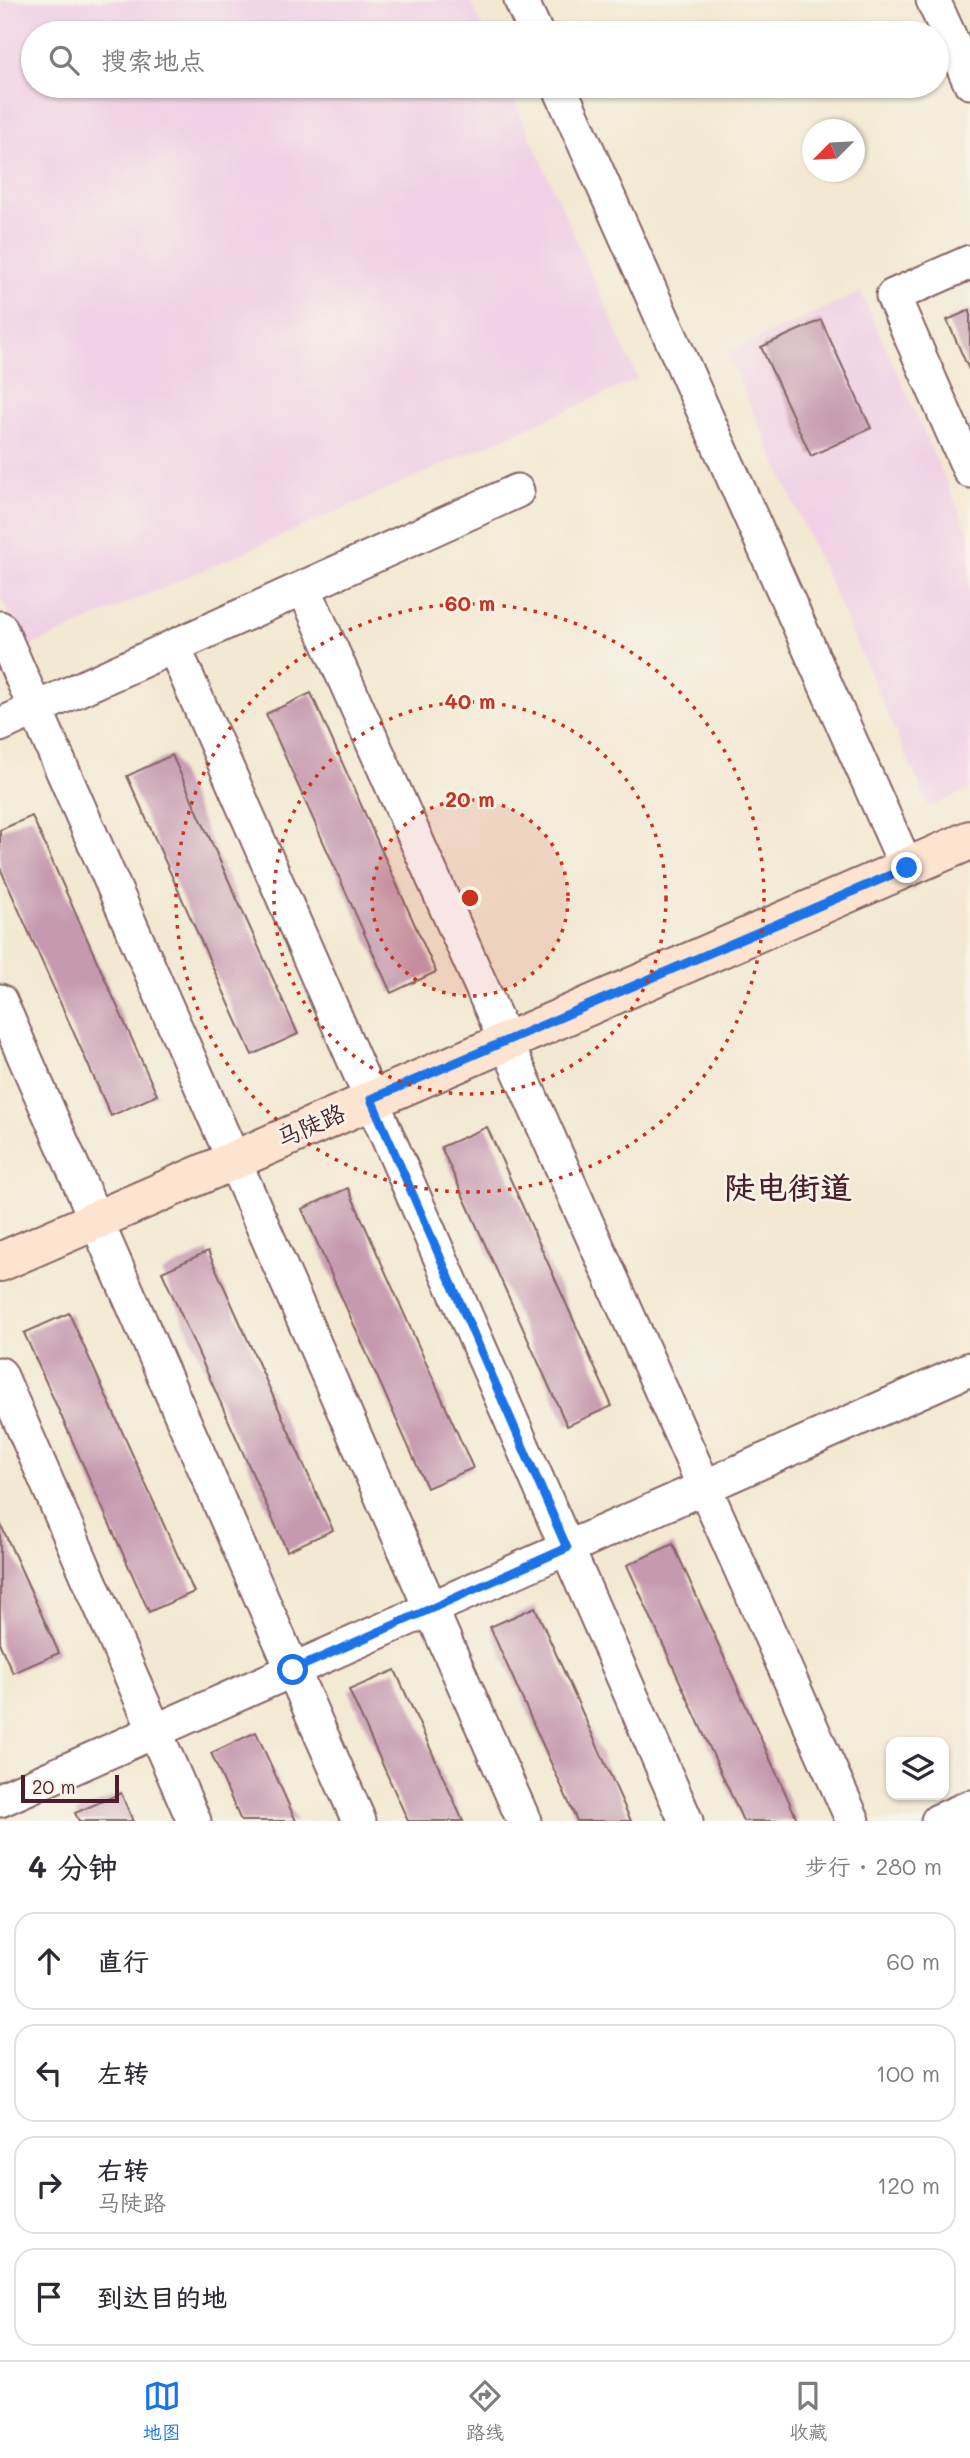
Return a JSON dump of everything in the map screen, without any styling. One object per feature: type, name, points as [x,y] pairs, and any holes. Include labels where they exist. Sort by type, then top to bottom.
[{"type":"street","points":[[521,0],[531,21]]},
{"type":"street","points":[[933,0],[942,21]]},
{"type":"street","points":[[949,35],[970,82]]},
{"type":"street","points":[[564,98],[907,868]]},
{"type":"street","points":[[970,262],[893,296],[970,471]]},
{"type":"street","points":[[0,725],[517,491]]},
{"type":"street","points":[[304,588],[853,1821]]},
{"type":"street","points":[[0,628],[524,1821]]},
{"type":"street","points":[[174,647],[686,1821]]},
{"type":"street","name":"马陡路","points":[[0,1262],[970,840]]},
{"type":"street","points":[[0,1001],[359,1821]]},
{"type":"street","points":[[0,1800],[970,1369]]},
{"type":"street","points":[[0,1374],[194,1821]]},
{"type":"street","points":[[0,1806],[6,1821]]},
{"type":"street","points":[[938,1821],[970,1807]]},
{"type":"shaded area","points":[[0,0],[470,0],[480,21],[21,21],[21,98],[513,98],[638,379],[24,649],[0,595]]},
{"type":"shaded area","points":[[861,292],[970,535],[970,789],[929,807],[727,353]]},
{"type":"building","points":[[970,310],[970,372],[947,320]]},
{"type":"building","points":[[821,320],[871,428],[811,456],[761,347]]},
{"type":"building","points":[[311,693],[436,972],[391,993],[266,714]]},
{"type":"building","points":[[172,755],[298,1034],[252,1055],[127,776]]},
{"type":"building","points":[[32,816],[157,1095],[111,1116],[0,868],[0,830]]},
{"type":"building","points":[[487,1127],[612,1406],[567,1426],[441,1147]]},
{"type":"building","points":[[348,1188],[473,1468],[427,1488],[302,1209]]},
{"type":"building","points":[[208,1251],[333,1530],[287,1551],[162,1272]]},
{"type":"building","points":[[69,1313],[194,1592],[149,1612],[24,1333]]},
{"type":"building","points":[[0,1523],[59,1653],[13,1673],[0,1645]]},
{"type":"building","points":[[673,1544],[798,1821],[743,1821],[627,1565]]},
{"type":"building","points":[[535,1607],[631,1821],[577,1821],[490,1627]]},
{"type":"building","points":[[395,1670],[463,1821],[408,1821],[349,1690]]},
{"type":"building","points":[[256,1732],[296,1821],[241,1821],[211,1753]]},
{"type":"building","points":[[121,1793],[133,1821],[79,1821],[75,1813]]},
{"type":"district","name":"陡电街道","points":[[788,1188]]},
{"type":"route","points":[[293,1670],[567,1548],[371,1099],[907,868]]}]
